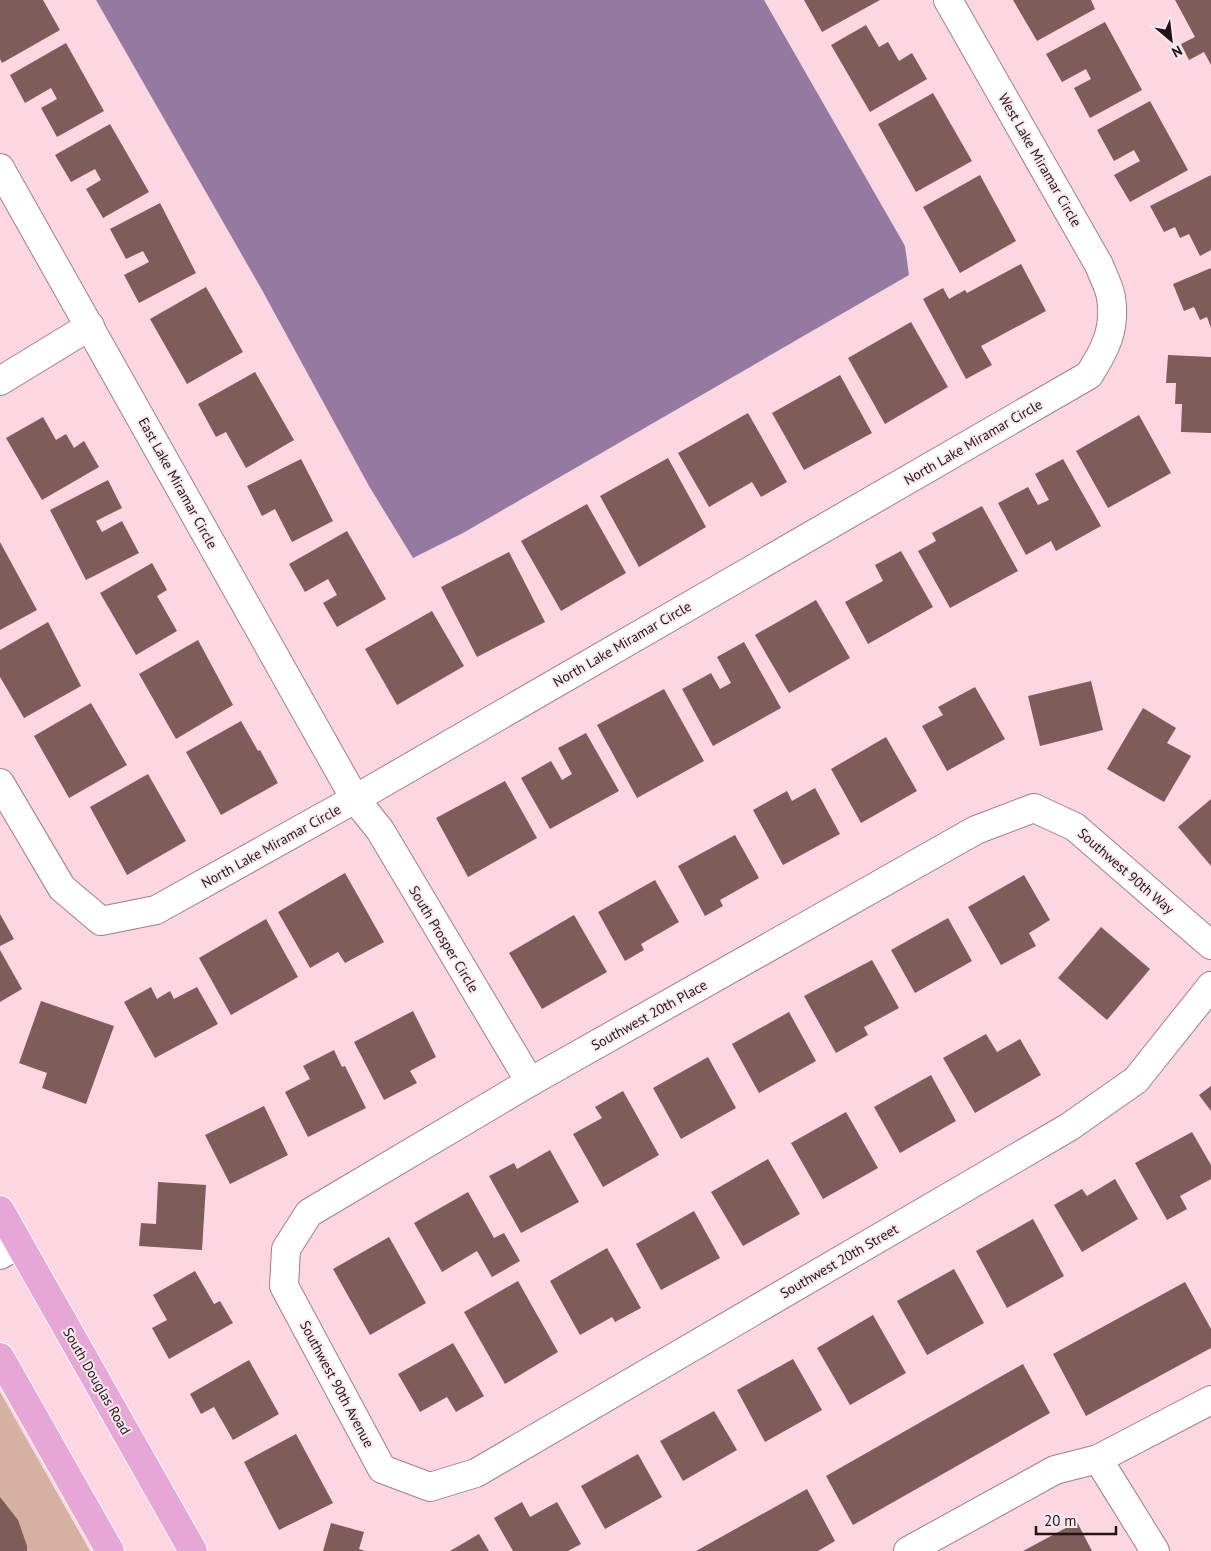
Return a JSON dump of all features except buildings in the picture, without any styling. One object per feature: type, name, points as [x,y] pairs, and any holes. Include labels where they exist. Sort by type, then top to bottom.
[{"type":"main road","name":"South Douglas Road","points":[[0,1210],[10,1250],[193,1551]]},
{"type":"main road","points":[[0,1357],[110,1551]]},
{"type":"street","name":"West Lake Miramar Circle","points":[[948,0],[1099,265],[1111,297],[1112,327]]},
{"type":"street","name":"East Lake Miramar Circle","points":[[0,168],[355,799]]},
{"type":"street","points":[[0,381],[90,326]]},
{"type":"street","name":"North Lake Miramar Circle","points":[[0,784],[62,888],[101,921],[156,910],[355,799],[1089,375],[1103,354],[1112,327]]},
{"type":"street","name":"South Prosper Circle","points":[[355,799],[380,830],[530,1082]]},
{"type":"street","name":"Southwest 20th Place","points":[[286,1249],[308,1213],[530,1082],[976,830],[1034,808]]},
{"type":"street","name":"Southwest 90th Way","points":[[1034,808],[1075,828],[1211,945]]},
{"type":"street","name":"Southwest 20th Street","points":[[430,1487],[476,1473],[1069,1127],[1136,1080],[1211,986]]},
{"type":"street","name":"Southwest 90th Avenue","points":[[286,1249],[284,1286],[382,1469],[430,1487]]},
{"type":"street","points":[[908,1551],[1055,1470],[1098,1459],[1211,1400]]},
{"type":"street","points":[[1098,1459],[1155,1551]]},
{"type":"shaded area","points":[[96,0],[764,0],[905,246],[909,275],[463,533],[413,558],[369,486],[262,290]]},
{"type":"shaded area","points":[[0,1392],[90,1551],[0,1551]]}]
